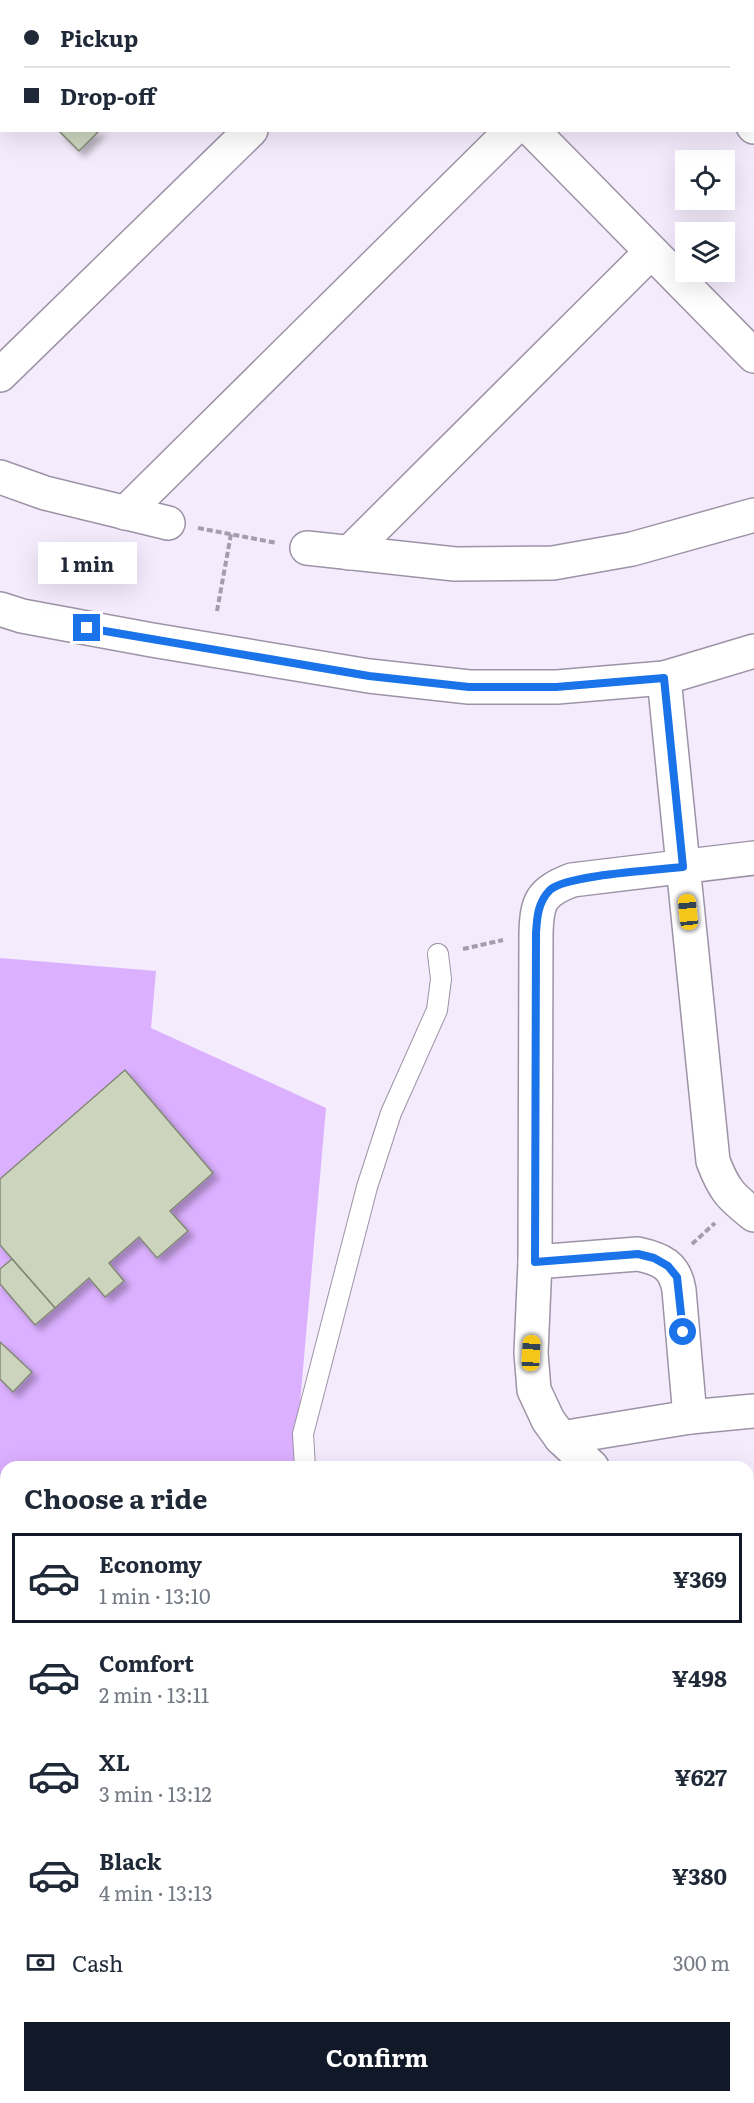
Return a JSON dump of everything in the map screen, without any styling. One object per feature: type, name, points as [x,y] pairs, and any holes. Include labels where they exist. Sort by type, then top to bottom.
[{"type":"street","points":[[0,375],[249,132]]},
{"type":"street","points":[[125,513],[510,132]]},
{"type":"street","points":[[534,132],[754,356]]},
{"type":"street","points":[[349,553],[651,252]]},
{"type":"street","points":[[0,477],[45,494],[168,523]]},
{"type":"street","points":[[307,548],[455,564],[553,563],[632,549],[754,515]]},
{"type":"street","points":[[0,609],[22,616],[152,640],[369,676],[469,687],[556,687],[664,678],[754,651]]},
{"type":"street","points":[[664,678],[713,1161],[723,1186],[746,1209]]},
{"type":"street","points":[[586,1461],[561,1438],[548,1420],[534,1390],[531,1353],[535,1262],[536,933],[540,903],[552,888],[572,880],[754,858]]},
{"type":"street","points":[[535,1262],[638,1254],[654,1258],[668,1266],[677,1277],[679,1290],[690,1417]]},
{"type":"street","points":[[561,1438],[690,1417],[754,1411]]},
{"type":"lane","points":[[305,1461],[303,1434],[367,1188],[391,1113],[437,1010],[441,979],[438,954]]},
{"type":"path","points":[[168,523],[307,548]]},
{"type":"path","points":[[217,611],[231,534]]},
{"type":"path","points":[[438,954],[536,933]]},
{"type":"path","points":[[668,1266],[746,1209]]},
{"type":"shaded area","points":[[0,958],[156,971],[151,1028],[326,1108],[296,1461],[0,1461]]},
{"type":"building","points":[[60,132],[98,132],[79,151]]},
{"type":"building","points":[[125,1070],[213,1173],[170,1211],[188,1231],[157,1258],[139,1237],[109,1263],[124,1281],[105,1297],[89,1278],[55,1308],[0,1245],[0,1179]]},
{"type":"building","points":[[12,1259],[55,1308],[35,1325],[0,1284],[0,1269]]},
{"type":"building","points":[[0,1342],[32,1372],[13,1392],[0,1379]]},
{"type":"route","points":[[87,628],[369,676],[469,687],[556,687],[664,678],[683,867],[572,880],[552,888],[540,903],[536,922],[535,1262],[638,1254],[654,1258],[668,1266],[677,1277],[683,1332]]}]
